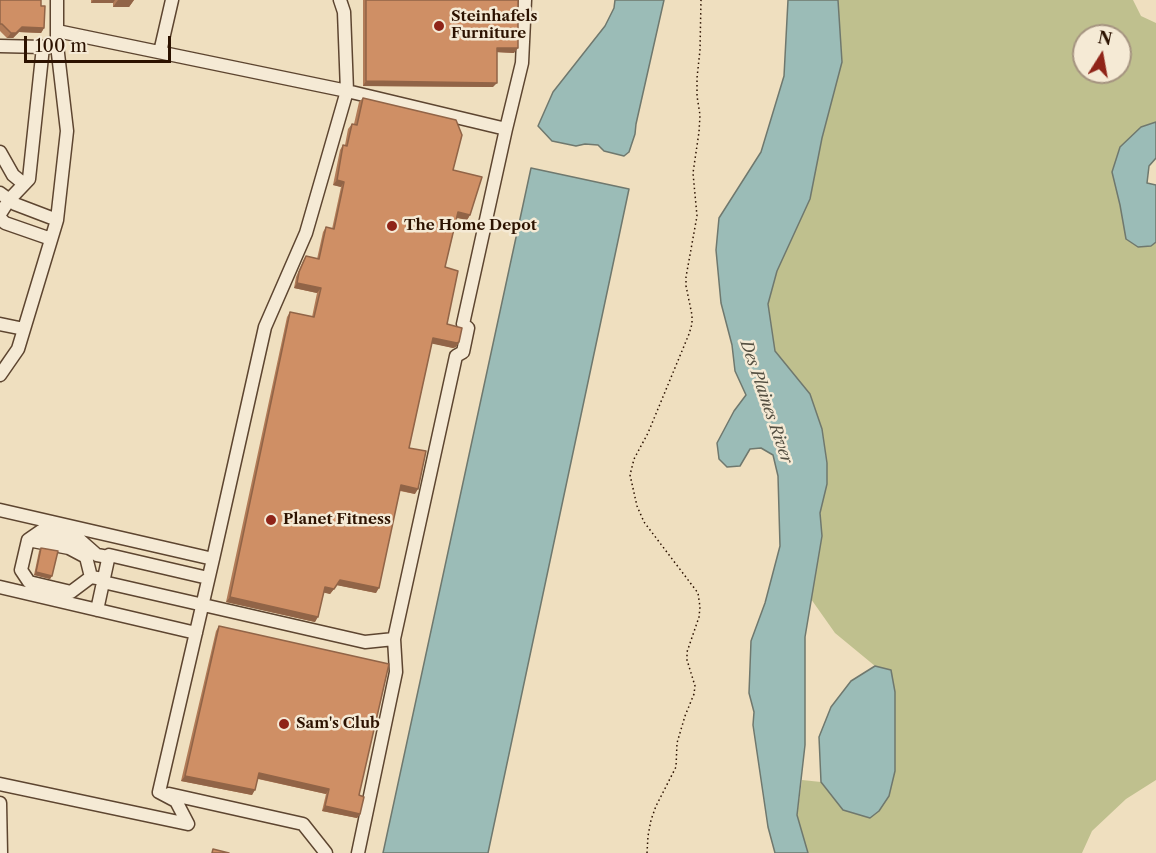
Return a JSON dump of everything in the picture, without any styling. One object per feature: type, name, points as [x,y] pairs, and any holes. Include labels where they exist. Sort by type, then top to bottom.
[{"type":"lane","points":[[0,375],[18,350],[57,220],[67,131],[57,47],[57,0]]},
{"type":"lane","points":[[160,52],[172,0]]},
{"type":"lane","points":[[159,792],[265,327],[306,233],[347,91],[344,12],[340,0]]},
{"type":"lane","points":[[358,853],[396,672],[394,639],[456,356],[463,352],[468,328],[463,324],[522,63],[525,0]]},
{"type":"lane","points":[[57,31],[347,91],[507,129]]},
{"type":"lane","points":[[0,46],[57,47]]},
{"type":"lane","points":[[43,46],[28,179],[5,196],[0,216],[5,224],[51,239]]},
{"type":"lane","points":[[0,152],[13,175],[24,184]]},
{"type":"lane","points":[[5,196],[15,204],[57,220]]},
{"type":"lane","points":[[0,324],[24,329]]},
{"type":"lane","points":[[0,510],[213,559]]},
{"type":"lane","points":[[208,578],[108,555],[108,557],[97,555],[80,540],[41,531],[28,540],[21,570],[29,582],[71,592],[99,580],[202,606],[365,642],[394,639]]},
{"type":"lane","points":[[28,540],[69,548],[86,557],[99,580]]},
{"type":"lane","points":[[97,610],[99,580],[108,557]]},
{"type":"lane","points":[[0,588],[196,633]]},
{"type":"lane","points":[[0,784],[188,824],[176,801],[159,792]]},
{"type":"lane","points":[[159,792],[303,824],[326,853]]},
{"type":"lane","points":[[0,803],[1,853]]},
{"type":"path","points":[[647,853],[651,820],[676,768],[677,743],[694,694],[695,686],[687,660],[687,652],[700,608],[698,593],[644,522],[637,506],[630,476],[634,459],[648,433],[692,324],[686,277],[697,216],[693,173],[700,115],[697,78],[701,0]]},
{"type":"green space","points":[[838,0],[1133,0],[1141,16],[1156,23],[1156,122],[1141,127],[1112,172],[1120,205],[1150,246],[1156,242],[1156,780],[1126,799],[1092,831],[1082,853],[808,853],[797,815],[802,780],[821,782],[844,810],[889,796],[895,771],[895,692],[891,670],[875,666],[835,633],[811,599],[822,536],[820,513],[827,484],[827,463],[822,429],[810,394],[775,351],[768,304],[777,271],[810,199],[822,138],[842,62]]},
{"type":"water","points":[[615,0],[664,0],[635,134],[629,152],[624,156],[604,151],[598,145],[576,146],[552,141],[538,126],[553,92],[605,26],[614,8]]},
{"type":"water","name":"Des Plaines River","points":[[788,0],[838,0],[842,62],[822,138],[810,199],[777,271],[768,304],[775,351],[810,394],[822,429],[827,463],[827,484],[820,513],[822,536],[805,637],[805,745],[797,815],[808,853],[775,853],[768,827],[753,725],[754,712],[749,693],[751,641],[765,603],[780,546],[778,476],[773,455],[761,448],[750,449],[740,466],[727,467],[719,459],[717,443],[734,411],[746,395],[735,371],[732,345],[721,303],[716,250],[719,218],[761,152],[784,76]]},
{"type":"water","points":[[1156,122],[1156,158],[1149,166],[1147,183],[1156,185],[1156,242],[1151,246],[1138,247],[1126,239],[1112,172],[1120,147],[1141,127]]},
{"type":"water","points":[[531,168],[629,189],[488,853],[383,853]]},
{"type":"water","points":[[875,666],[891,670],[895,692],[895,771],[889,796],[879,811],[870,818],[843,810],[821,782],[819,737],[831,707],[851,681]]},
{"type":"building","points":[[0,0],[41,0],[41,6],[45,6],[44,28],[22,27],[16,33],[11,33],[0,24]]},
{"type":"building","name":"Steinhafels Furniture","points":[[366,0],[518,0],[518,48],[497,48],[497,83],[366,81]]},
{"type":"building","points":[[363,98],[456,120],[462,135],[453,170],[482,177],[470,215],[458,212],[445,267],[458,271],[447,324],[462,328],[457,343],[433,338],[409,448],[426,451],[418,489],[401,485],[379,588],[340,580],[334,589],[325,587],[318,617],[230,597],[290,312],[314,317],[321,288],[297,283],[299,272],[306,256],[319,259],[326,227],[334,229],[344,182],[337,180],[343,145],[347,146],[352,124],[357,125]]},
{"type":"building","points":[[41,548],[58,551],[52,576],[36,572]]},
{"type":"building","name":"Sam's Club","points":[[219,626],[389,664],[359,795],[364,797],[360,814],[325,806],[329,789],[259,773],[255,790],[185,776]]},
{"type":"building","points":[[213,849],[229,853],[212,853]]},
{"type":"place","name":"Steinhafels Furniture","points":[[439,26]]},
{"type":"place","name":"The Home Depot","points":[[392,226]]},
{"type":"place","name":"Planet Fitness","points":[[271,520]]},
{"type":"place","name":"Sam's Club","points":[[284,724]]}]
